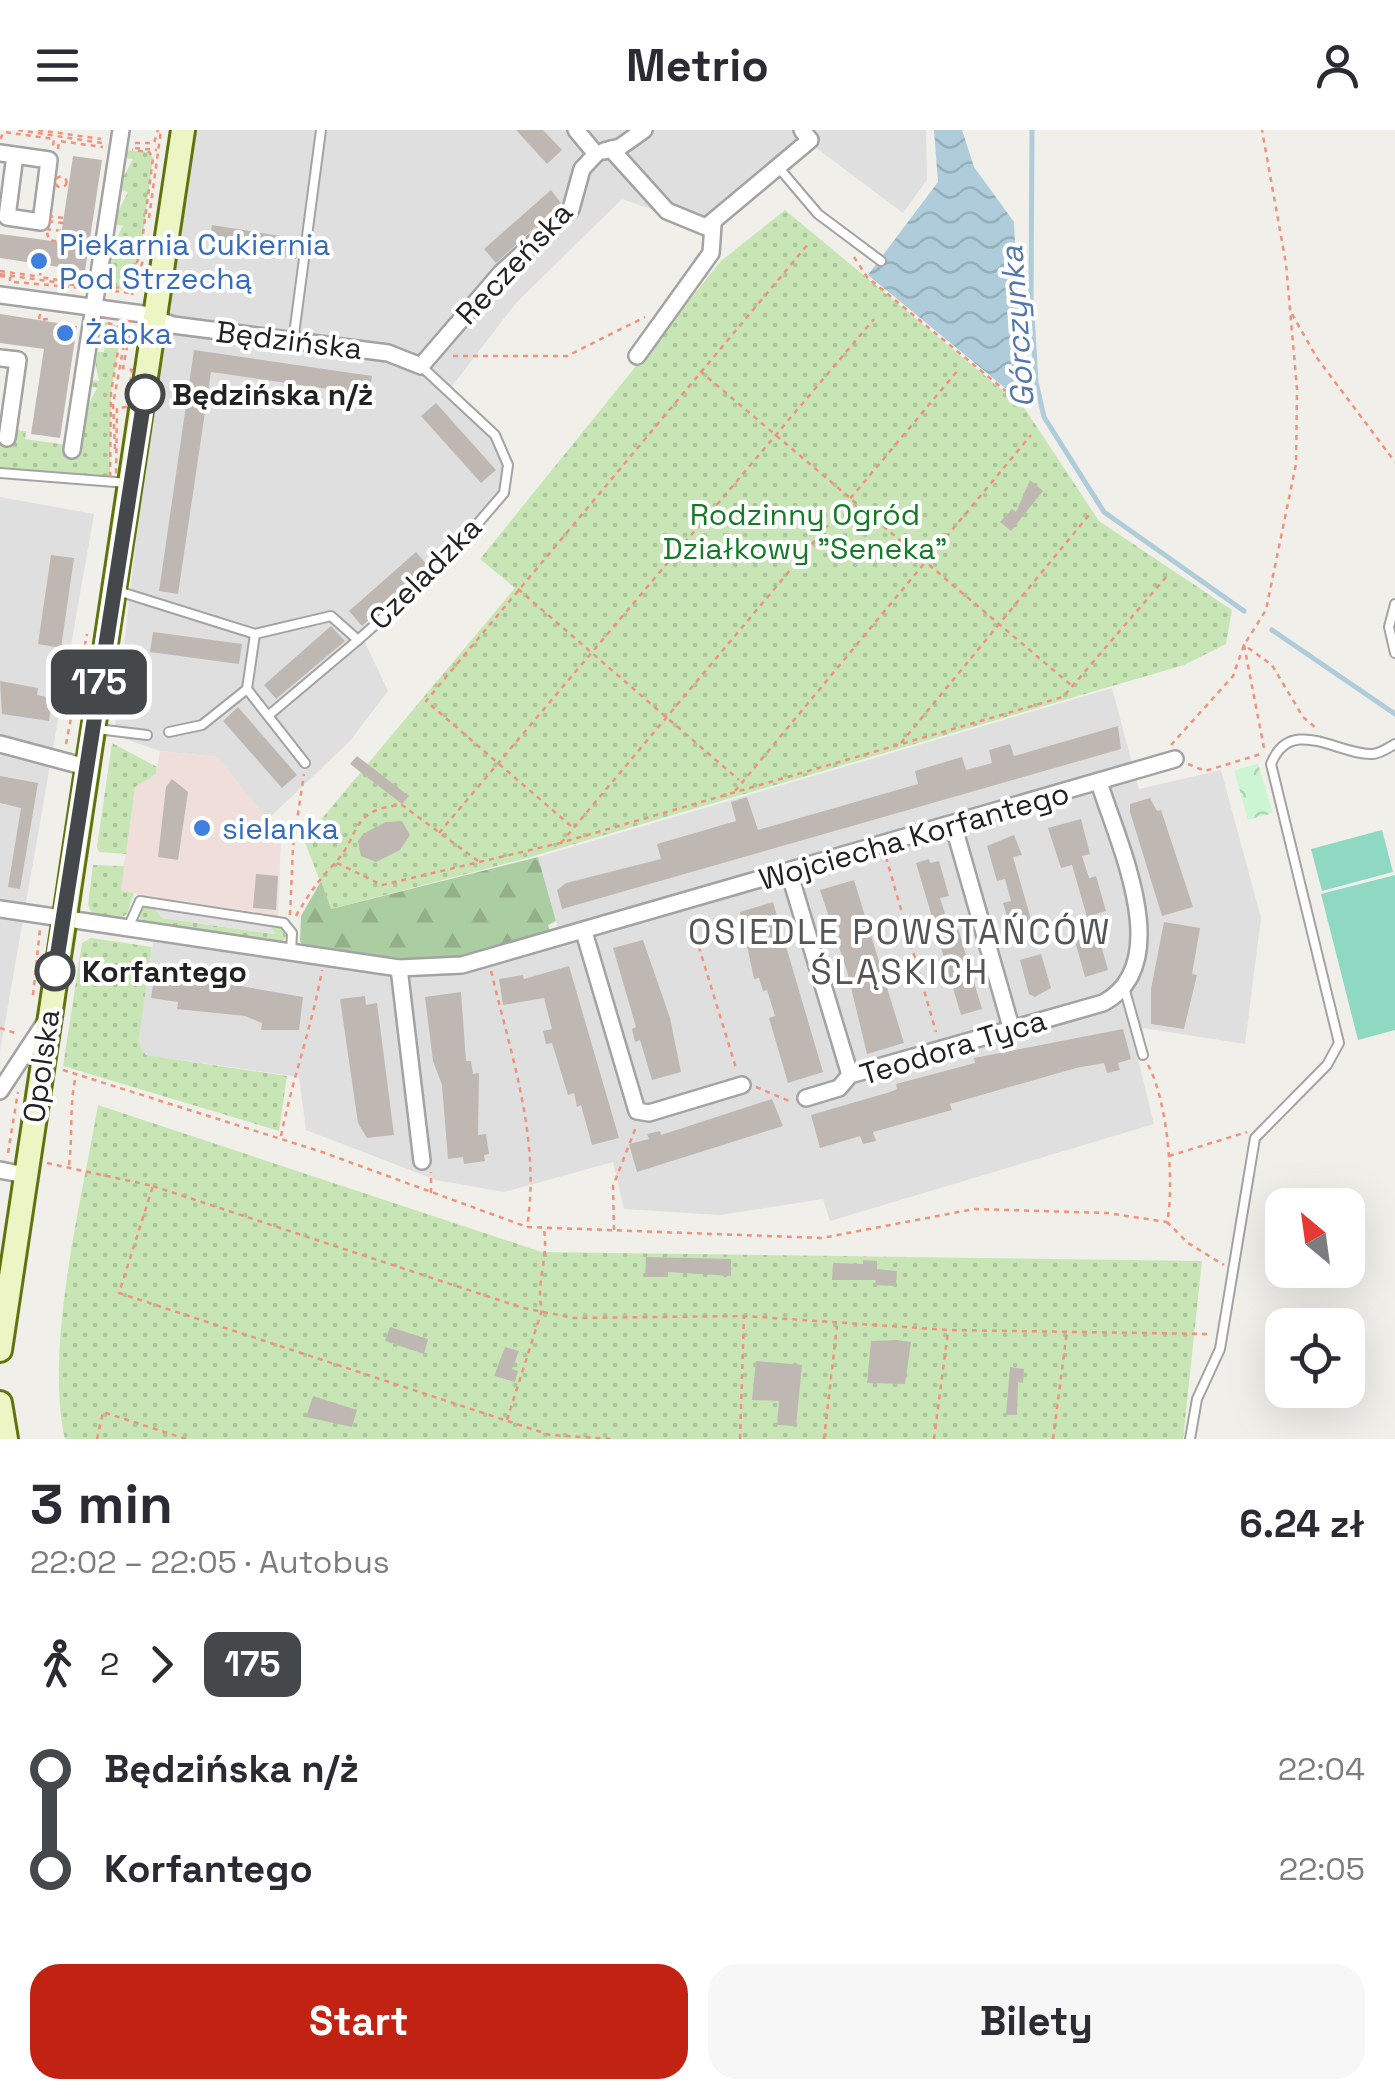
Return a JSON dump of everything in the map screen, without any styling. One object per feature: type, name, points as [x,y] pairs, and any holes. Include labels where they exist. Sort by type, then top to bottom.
[{"type":"street","name":"Opolska","points":[[0,1350],[14,1169],[42,1064],[39,1015],[52,922],[86,766],[114,590],[119,482],[156,319],[184,130]]},
{"type":"street","points":[[576,130],[667,211],[693,225],[713,225],[779,168],[811,133]]},
{"type":"street","points":[[603,152],[644,130]]},
{"type":"street","points":[[72,450],[119,142]]},
{"type":"street","name":"Reczeńska","points":[[427,359],[500,273],[570,208],[582,170],[603,152]]},
{"type":"street","points":[[7,154],[49,160],[41,222],[7,218],[7,154]]},
{"type":"street","points":[[638,356],[711,253],[713,225]]},
{"type":"street","name":"Będzińska","points":[[0,295],[293,342],[427,359]]},
{"type":"street","points":[[0,358],[18,360],[7,438]]},
{"type":"street","points":[[0,744],[86,766]]},
{"type":"street","name":"Wojciecha Korfantego","points":[[0,909],[52,922],[399,968],[489,960],[1175,759]]},
{"type":"street","points":[[1099,782],[1138,919],[1138,962],[1124,987]]},
{"type":"street","points":[[953,824],[1011,1027]]},
{"type":"street","points":[[789,872],[850,1075]]},
{"type":"street","points":[[584,932],[636,1111],[649,1113],[742,1085]]},
{"type":"street","points":[[399,968],[422,1161]]},
{"type":"street","name":"Teodora Tyca","points":[[806,1098],[839,1088],[850,1075],[1103,1003],[1124,987]]},
{"type":"street","points":[[0,1090],[39,1015]]},
{"type":"street","points":[[0,1403],[6,1439]]},
{"type":"lane","points":[[293,342],[321,130]]},
{"type":"lane","points":[[779,168],[818,214],[881,260]]},
{"type":"lane","name":"Czeladzka","points":[[268,716],[442,565],[504,493],[508,465],[495,435],[427,359]]},
{"type":"lane","points":[[0,472],[119,482]]},
{"type":"lane","points":[[114,590],[255,634],[247,689],[202,725],[169,732]]},
{"type":"lane","points":[[1395,604],[1389,628],[1395,653]]},
{"type":"lane","name":"Czeladzka","points":[[255,634],[331,616],[358,640]]},
{"type":"lane","points":[[247,689],[306,763]]},
{"type":"lane","points":[[92,728],[147,735]]},
{"type":"lane","points":[[1190,1439],[1197,1399],[1216,1365],[1252,1145],[1338,1050],[1338,1036],[1270,770],[1274,757],[1288,744],[1330,742],[1368,754],[1395,744]]},
{"type":"lane","points":[[127,930],[140,901],[290,926],[291,954]]},
{"type":"lane","points":[[1124,987],[1142,1055]]},
{"type":"path","points":[[0,273],[10,277],[9,288],[13,289],[14,279],[96,288],[130,286],[141,250],[153,158],[149,152],[119,142],[18,130]]},
{"type":"path","points":[[38,130],[158,150]]},
{"type":"path","points":[[0,141],[4,132],[54,139],[52,154],[57,154],[59,140],[150,145],[162,130]]},
{"type":"path","points":[[130,306],[144,256],[162,130]]},
{"type":"path","points":[[141,290],[162,130]]},
{"type":"path","points":[[1244,645],[1266,754],[1205,771],[1175,759],[1171,744],[1223,690],[1244,645],[1269,601],[1296,464],[1291,312],[1262,130]]},
{"type":"path","points":[[571,826],[426,702],[809,243]]},
{"type":"path","points":[[854,257],[868,277],[1013,397]]},
{"type":"path","points":[[0,273],[35,276],[36,264],[42,264],[40,277],[64,280],[66,268],[70,269],[68,281],[123,294],[126,299]]},
{"type":"path","points":[[0,273],[132,293]]},
{"type":"path","points":[[427,359],[566,356],[639,322],[662,306],[677,303]]},
{"type":"path","points":[[1291,312],[1317,358],[1395,462]]},
{"type":"path","points":[[438,833],[874,318]]},
{"type":"path","points":[[100,320],[132,321],[123,368],[132,370],[127,407],[117,408],[119,482],[109,417],[122,328],[100,320]]},
{"type":"path","points":[[119,482],[113,404],[128,320]]},
{"type":"path","points":[[560,843],[959,370]]},
{"type":"path","points":[[700,372],[1072,686]]},
{"type":"path","points":[[733,794],[1030,435]]},
{"type":"path","points":[[900,744],[1089,515]]},
{"type":"path","points":[[336,863],[382,884],[479,862],[560,843],[1063,697],[1167,576]]},
{"type":"path","points":[[518,589],[740,781]]},
{"type":"path","points":[[64,752],[90,616]]},
{"type":"path","points":[[1244,645],[1272,666],[1304,716],[1330,742]]},
{"type":"path","points":[[290,926],[293,847],[306,763]]},
{"type":"path","points":[[290,926],[319,876],[336,863],[355,825],[384,806],[402,805],[479,862]]},
{"type":"path","points":[[883,844],[941,1048]]},
{"type":"path","points":[[686,902],[742,1085],[767,1088],[788,1102],[806,1098]]},
{"type":"path","points":[[39,1015],[52,922]]},
{"type":"path","points":[[280,1138],[294,1068],[312,1018],[324,959]]},
{"type":"path","points":[[489,960],[530,1137],[534,1184],[527,1227]]},
{"type":"path","points":[[0,1028],[24,1036],[28,1032]]},
{"type":"path","points":[[1142,1055],[1152,1073],[1168,1156],[1166,1222]]},
{"type":"path","points":[[42,1064],[280,1138],[527,1227],[822,1238],[974,1209],[1108,1213],[1166,1222],[1188,1243],[1232,1271]]},
{"type":"path","points":[[69,1167],[75,1120],[70,1101],[76,1074]]},
{"type":"path","points":[[20,1078],[14,1169],[69,1167],[153,1186],[574,1318],[744,1316],[948,1330],[1222,1335]]},
{"type":"path","points":[[614,1230],[613,1186],[636,1128],[636,1111]]},
{"type":"path","points":[[1168,1156],[1260,1132]]},
{"type":"path","points":[[422,1161],[433,1174],[431,1194]]},
{"type":"path","points":[[153,1186],[119,1293],[550,1435],[614,1439]]},
{"type":"path","points":[[507,1422],[542,1310],[538,1297],[548,1252],[544,1228]]},
{"type":"path","points":[[740,1439],[744,1316]]},
{"type":"path","points":[[824,1439],[837,1324]]},
{"type":"path","points":[[934,1439],[948,1330]]},
{"type":"path","points":[[1053,1439],[1068,1330]]},
{"type":"path","points":[[96,1439],[103,1412],[186,1439]]},
{"type":"shaded area","points":[[192,130],[926,130],[927,180],[903,213],[803,138],[714,231],[622,199],[516,303],[446,394],[484,429],[502,458],[503,486],[440,563],[362,636],[388,691],[349,742],[267,820],[218,757],[160,751],[114,735],[146,452]]},
{"type":"shaded area","points":[[0,497],[94,514],[0,1051]]},
{"type":"shaded area","points":[[1112,688],[1139,789],[1221,770],[1261,918],[1245,1044],[1143,1028],[1137,1055],[1154,1124],[830,1221],[823,1199],[720,1215],[624,1209],[613,1162],[504,1192],[436,1180],[306,1130],[299,1077],[146,1055],[137,1043],[153,942],[398,974],[560,935],[538,857]]},
{"type":"shaded area","name":"sielanka","points":[[160,751],[218,757],[281,837],[278,916],[120,891],[135,787],[156,774]]},
{"type":"shaded area","points":[[154,907],[268,923],[276,934],[162,918]]},
{"type":"green space","points":[[123,150],[149,152],[153,158],[141,249],[130,286],[123,290],[103,286],[106,275],[115,277],[107,256],[123,226],[112,223],[128,192],[117,189],[133,159],[124,158]]},
{"type":"green space","name":"Rodzinny Ogród Działkowy \"Seneka\"","points":[[785,210],[1025,409],[1099,521],[1232,610],[1226,644],[1184,665],[520,860],[331,909],[304,840],[515,588],[480,559],[721,261]]},
{"type":"green space","points":[[100,320],[122,328],[111,392],[110,479],[0,468],[0,432],[13,442],[16,430],[26,431],[25,439],[67,445],[97,388],[89,386],[89,380],[99,381],[93,352],[104,352],[106,335],[97,334]]},
{"type":"green space","points":[[112,743],[157,767],[156,774],[135,787],[126,854],[99,852],[97,847]]},
{"type":"green space","points":[[1258,764],[1273,813],[1248,820],[1234,770]]},
{"type":"green space","points":[[1382,830],[1393,872],[1322,891],[1311,849]]},
{"type":"green space","points":[[538,857],[556,921],[548,925],[551,934],[438,962],[391,962],[305,948],[300,941],[301,916],[321,881],[331,909]]},
{"type":"green space","points":[[93,865],[124,866],[121,891],[134,893],[127,914],[117,920],[93,916],[88,905]]},
{"type":"green space","points":[[1395,875],[1395,1030],[1358,1040],[1321,894]]},
{"type":"green space","points":[[143,907],[154,907],[162,918],[274,934],[271,927],[280,926],[286,936],[281,944],[146,925],[138,915]]},
{"type":"green space","points":[[91,938],[152,947],[138,1043],[146,1055],[287,1076],[279,1131],[63,1066],[82,943]]},
{"type":"green space","points":[[98,1105],[542,1252],[1202,1261],[1183,1439],[65,1439],[59,1362],[62,1318]]},
{"type":"water","points":[[934,130],[962,130],[974,167],[1014,222],[1021,381],[1010,392],[868,275],[938,182]]},
{"type":"building","points":[[516,130],[543,130],[562,150],[547,164]]},
{"type":"building","points":[[73,156],[102,160],[85,271],[0,258],[0,234],[60,242]]},
{"type":"building","points":[[551,190],[561,203],[496,263],[484,249]]},
{"type":"building","points":[[212,225],[299,239],[296,259],[209,245]]},
{"type":"building","points":[[0,314],[77,326],[60,438],[31,434],[44,349],[0,343]]},
{"type":"building","points":[[194,350],[372,376],[369,395],[211,372],[178,594],[159,591]]},
{"type":"building","points":[[436,403],[496,470],[481,483],[421,416]]},
{"type":"building","points":[[1030,480],[1043,491],[1011,531],[1000,522],[1012,509],[1016,512]]},
{"type":"building","points":[[416,552],[429,567],[362,626],[349,611]]},
{"type":"building","points":[[51,555],[74,558],[61,648],[38,644]]},
{"type":"building","points":[[331,626],[345,641],[276,699],[264,685]]},
{"type":"building","points":[[153,632],[242,644],[239,664],[150,652]]},
{"type":"building","points":[[0,681],[38,688],[37,695],[52,698],[49,721],[2,714]]},
{"type":"building","points":[[238,707],[297,775],[282,788],[223,721]]},
{"type":"building","points":[[1118,726],[1121,749],[562,909],[557,890],[566,883],[661,859],[657,844],[736,821],[731,802],[747,797],[758,830],[918,784],[915,771],[962,757],[966,770],[992,763],[989,750],[1010,744],[1014,756]]},
{"type":"building","points":[[357,756],[409,796],[402,804],[350,764]]},
{"type":"building","points":[[0,776],[38,783],[20,889],[8,887],[21,808],[0,803]]},
{"type":"building","points":[[172,779],[188,792],[178,860],[158,857],[166,787]]},
{"type":"building","points":[[1150,798],[1157,811],[1161,810],[1193,907],[1162,916],[1130,812],[1130,804]]},
{"type":"building","points":[[1081,819],[1090,854],[1082,856],[1089,878],[1096,876],[1106,911],[1087,917],[1072,865],[1061,868],[1048,828]]},
{"type":"building","points":[[402,821],[410,835],[400,850],[376,862],[361,856],[358,841],[363,834],[386,822]]},
{"type":"building","points":[[1014,835],[1022,855],[1013,857],[1035,933],[1013,937],[1003,903],[1011,901],[1005,879],[997,881],[987,846]]},
{"type":"building","points":[[929,859],[930,863],[939,861],[949,896],[940,898],[947,920],[955,918],[982,1009],[961,1015],[916,863]]},
{"type":"building","points":[[256,874],[278,876],[276,910],[253,908]]},
{"type":"building","points":[[854,880],[904,1043],[867,1054],[847,971],[820,890]]},
{"type":"building","points":[[773,902],[823,1072],[788,1083],[769,1018],[775,1016],[767,990],[763,991],[759,978],[754,979],[740,912]]},
{"type":"building","points":[[1164,922],[1200,928],[1192,974],[1197,975],[1184,1029],[1151,1024],[1151,989]]},
{"type":"building","points":[[1098,934],[1108,970],[1085,977],[1075,941]]},
{"type":"building","points":[[643,940],[670,1018],[681,1072],[652,1080],[640,1040],[635,1042],[632,1029],[636,1027],[613,948]]},
{"type":"building","points":[[1041,954],[1051,988],[1035,997],[1029,994],[1020,960]]},
{"type":"building","points":[[569,966],[619,1138],[592,1145],[581,1105],[577,1107],[574,1093],[568,1095],[552,1043],[546,1044],[543,1031],[552,1029],[544,998],[503,1005],[499,979],[523,975],[524,979]]},
{"type":"building","points":[[155,971],[303,997],[299,1030],[261,1030],[262,1023],[245,1016],[177,1009],[178,1002],[151,998]]},
{"type":"building","points":[[461,992],[466,1061],[471,1061],[473,1074],[479,1073],[478,1135],[486,1134],[489,1154],[484,1155],[485,1161],[464,1164],[463,1157],[448,1159],[442,1085],[433,1061],[425,997]]},
{"type":"building","points":[[365,996],[366,1005],[377,1003],[394,1135],[367,1138],[358,1123],[340,999]]},
{"type":"building","points":[[1123,1029],[1131,1059],[1118,1063],[1120,1070],[1107,1073],[1104,1063],[1076,1068],[950,1104],[952,1110],[873,1132],[876,1141],[863,1144],[860,1136],[820,1148],[811,1115],[890,1092],[897,1089],[896,1084],[975,1063],[974,1058]]},
{"type":"building","points":[[772,1099],[783,1126],[637,1172],[629,1144],[649,1139],[647,1134],[660,1131],[661,1135]]},
{"type":"building","points":[[646,1257],[731,1259],[731,1276],[668,1272],[668,1277],[645,1277]]},
{"type":"building","points":[[863,1260],[877,1261],[877,1269],[897,1271],[896,1286],[875,1285],[876,1280],[832,1280],[833,1263],[863,1264]]},
{"type":"building","points":[[390,1327],[428,1339],[424,1354],[385,1341]]},
{"type":"building","points":[[871,1341],[911,1342],[905,1384],[867,1383]]},
{"type":"building","points":[[505,1347],[519,1351],[512,1369],[518,1371],[515,1382],[494,1376]]},
{"type":"building","points":[[756,1361],[802,1365],[796,1426],[777,1425],[779,1401],[752,1400]]},
{"type":"building","points":[[1010,1367],[1024,1369],[1023,1383],[1018,1382],[1017,1415],[1006,1415]]},
{"type":"building","points":[[313,1396],[357,1410],[352,1427],[306,1417]]},
{"type":"waterway","name":"Górczynka","points":[[1032,130],[1031,297],[1036,382],[1044,417],[1104,512],[1244,611]]},
{"type":"waterway","name":"Górczynka","points":[[1272,630],[1395,714]]},
{"type":"bus line","name":"175","points":[[55,971],[145,394]]},
{"type":"place","name":"Piekarnia Cukiernia Pod Strzechą","points":[[39,261]]},
{"type":"place","name":"Żabka","points":[[65,333]]},
{"type":"place","name":"Będzińska n/ż","points":[[145,394]]},
{"type":"place","name":"sielanka","points":[[202,828]]},
{"type":"place","name":"Korfantego","points":[[55,971]]},
{"type":"district","name":"OSIEDLE POWSTAŃCÓW ŚLĄSKICH","points":[[900,952]]}]
